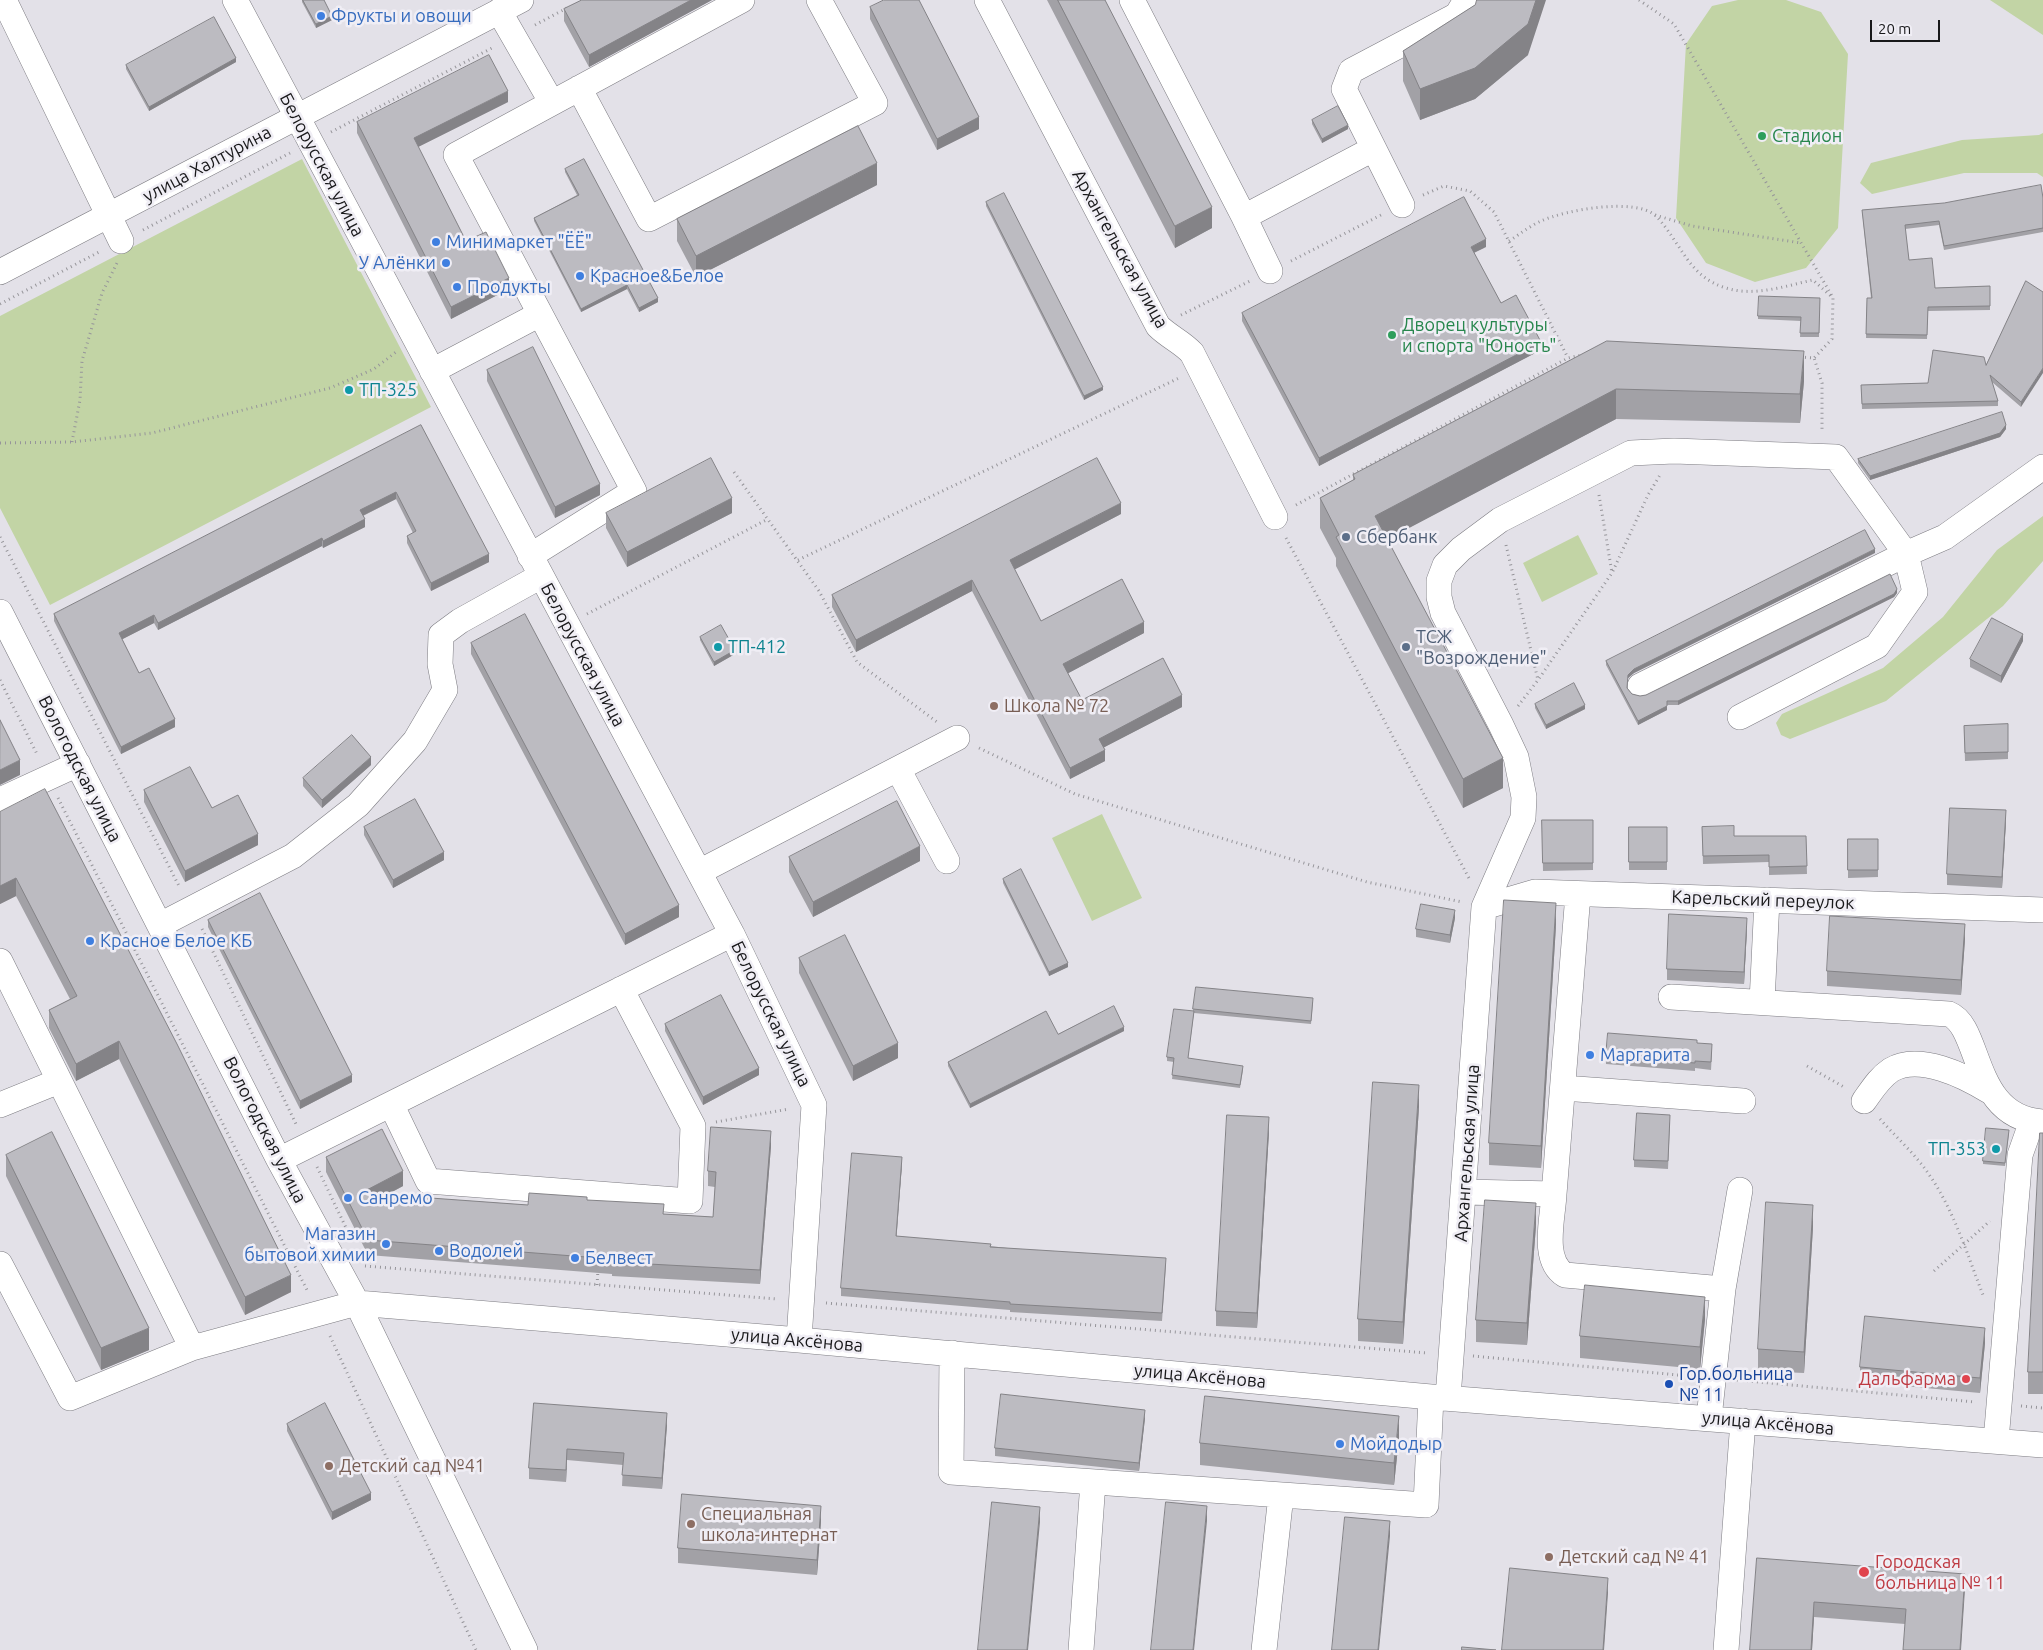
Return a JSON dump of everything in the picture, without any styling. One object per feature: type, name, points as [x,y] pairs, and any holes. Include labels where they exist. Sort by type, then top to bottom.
[{"type":"street","points":[[4,0],[108,216],[122,241]]},
{"type":"street","name":"Белорусская улица","points":[[235,0],[732,934],[814,1104],[799,1340]]},
{"type":"street","points":[[160,925],[293,856],[358,805],[416,741],[446,690],[440,664],[441,635],[536,566],[634,491],[456,155],[742,0]]},
{"type":"street","points":[[579,88],[650,219],[875,102],[819,0]]},
{"type":"street","name":"Архангельская улица","points":[[987,0],[1158,326],[1165,333],[1183,344],[1200,367],[1275,516]]},
{"type":"street","points":[[1132,0],[1270,271]]},
{"type":"street","points":[[1402,205],[1344,89],[1351,71],[1457,16],[1466,0]]},
{"type":"street","points":[[510,6],[552,103]]},
{"type":"street","name":"улица Халтурина","points":[[0,272],[510,6]]},
{"type":"street","points":[[1244,217],[1373,149]]},
{"type":"street","points":[[432,371],[540,314]]},
{"type":"street","name":"Архангельская улица","points":[[1281,1495],[1426,1505],[1440,1398],[1452,1354],[1484,907],[1523,818],[1522,778],[1501,725],[1443,613],[1439,596],[1439,581],[1445,564],[1461,549],[1500,520],[1595,470],[1631,453],[1674,451],[1836,457],[1906,554]]},
{"type":"street","points":[[1640,686],[1906,554],[1946,537],[2043,467]]},
{"type":"street","points":[[1740,717],[1877,646],[1915,592],[1906,554]]},
{"type":"street","name":"Вологодская улица","points":[[0,612],[279,1160],[358,1304],[525,1650]]},
{"type":"street","points":[[699,872],[957,738]]},
{"type":"street","points":[[0,800],[78,764]]},
{"type":"street","points":[[898,769],[946,861]]},
{"type":"street","name":"Карельский переулок","points":[[1484,907],[1535,892],[2043,910]]},
{"type":"street","points":[[1578,894],[1551,1253],[1558,1270],[1565,1275],[1723,1289]]},
{"type":"street","points":[[1762,1002],[1767,900]]},
{"type":"street","points":[[279,1160],[732,934]]},
{"type":"street","points":[[0,961],[192,1348]]},
{"type":"street","points":[[391,1104],[428,1181],[690,1201],[693,1126],[621,989]]},
{"type":"street","points":[[1672,996],[1949,1014],[1960,1021],[1989,1090]]},
{"type":"street","points":[[1864,1101],[1876,1083],[1892,1069],[1904,1066],[1943,1068],[1956,1072],[1989,1090],[2016,1114],[2038,1122],[2020,1155],[1996,1441]]},
{"type":"street","points":[[0,1105],[59,1081]]},
{"type":"street","points":[[1563,1088],[1743,1101]]},
{"type":"street","points":[[1708,1418],[1723,1289],[1740,1190]]},
{"type":"street","points":[[1464,1192],[1554,1194]]},
{"type":"street","name":"улица Аксёнова","points":[[0,1264],[70,1398],[192,1348],[358,1304],[799,1340],[1440,1398],[2043,1445]]},
{"type":"street","points":[[952,1354],[951,1472],[1281,1495],[1264,1650]]},
{"type":"street","points":[[1726,1650],[1743,1421]]},
{"type":"street","points":[[1081,1650],[1093,1482]]},
{"type":"path","points":[[1639,0],[1674,24],[1834,298],[1832,339],[1814,358],[1795,357]]},
{"type":"path","points":[[1158,326],[1444,186],[1470,190],[1494,212],[1568,358]]},
{"type":"path","points":[[1509,240],[1542,220],[1594,206],[1628,206],[1692,226],[1801,242]]},
{"type":"path","points":[[1654,215],[1698,275],[1726,288],[1758,292],[1812,280],[1834,298]]},
{"type":"path","points":[[72,442],[80,400],[82,361],[102,292],[117,262],[122,241]]},
{"type":"path","points":[[0,443],[72,442],[152,433],[330,388],[374,370],[414,337]]},
{"type":"path","points":[[1484,907],[1275,516],[1568,358],[1586,354]]},
{"type":"path","points":[[1814,358],[1822,383],[1822,433]]},
{"type":"path","points":[[798,560],[1166,386],[1200,367]]},
{"type":"path","points":[[1501,725],[1538,680],[1612,573],[1648,495],[1674,451]]},
{"type":"path","points":[[1595,470],[1612,573]]},
{"type":"path","points":[[734,472],[820,591],[857,662],[957,738],[1076,794],[1367,882],[1484,907]]},
{"type":"path","points":[[567,624],[768,519]]},
{"type":"path","points":[[1500,520],[1538,680]]},
{"type":"path","points":[[0,537],[191,909],[353,1242]]},
{"type":"path","points":[[0,680],[320,1314],[476,1650]]},
{"type":"path","points":[[1807,1066],[1848,1089],[1864,1101],[1928,1173],[1965,1244],[1989,1307],[1994,1314],[2007,1318]]},
{"type":"path","points":[[693,1126],[814,1104]]},
{"type":"path","points":[[1934,1271],[2017,1198]]},
{"type":"path","points":[[362,1259],[366,1268],[802,1301],[1452,1354],[2043,1408]]},
{"type":"path","points":[[597,1285],[599,1266]]},
{"type":"green space","name":"Стадион","points":[[1738,0],[1786,0],[1821,12],[1848,54],[1838,228],[1806,268],[1755,282],[1706,263],[1676,218],[1686,44],[1712,6]]},
{"type":"green space","points":[[1990,0],[2043,0],[2043,35]]},
{"type":"green space","points":[[2043,133],[2043,177],[2037,173],[1964,173],[1872,194],[1860,183],[1871,163],[1962,140],[2039,135]]},
{"type":"green space","points":[[302,159],[431,407],[50,605],[0,508],[0,316]]},
{"type":"green space","points":[[2043,516],[2043,561],[2003,606],[1886,701],[1790,739],[1781,735],[1776,723],[1782,714],[1883,668],[1943,617],[1997,550]]},
{"type":"green space","points":[[1578,535],[1598,574],[1542,602],[1523,563]]},
{"type":"green space","points":[[1102,814],[1142,898],[1092,921],[1052,838]]},
{"type":"building","points":[[303,0],[324,0],[332,16],[316,24]]},
{"type":"building","points":[[582,0],[691,0],[589,55],[564,9]]},
{"type":"building","points":[[884,0],[919,0],[979,117],[937,139],[870,7]]},
{"type":"building","points":[[1058,0],[1105,0],[1212,207],[1175,226]]},
{"type":"building","points":[[1477,0],[1536,0],[1528,24],[1475,68],[1420,89],[1403,51],[1475,5]]},
{"type":"building","points":[[214,17],[236,58],[149,107],[126,65]]},
{"type":"building","points":[[489,55],[508,91],[414,138],[466,241],[486,232],[509,278],[451,307],[357,122]]},
{"type":"building","points":[[1338,106],[1348,125],[1322,139],[1312,120]]},
{"type":"building","points":[[858,126],[877,163],[696,256],[677,219]]},
{"type":"building","points":[[584,159],[658,298],[639,308],[627,285],[581,309],[534,218],[579,195],[565,169]]},
{"type":"building","points":[[2041,185],[2043,228],[1944,246],[1939,221],[1905,225],[1909,260],[1932,258],[1935,288],[1990,286],[1990,306],[1928,307],[1927,335],[1866,334],[1867,298],[1872,298],[1862,210],[1944,203]]},
{"type":"building","points":[[1004,193],[1103,387],[1084,396],[986,202]]},
{"type":"building","name":"Дворец культуры и спорта \"Юность\"","points":[[1464,197],[1486,239],[1471,247],[1501,303],[1516,295],[1541,342],[1319,458],[1242,313]]},
{"type":"building","points":[[2026,281],[2043,292],[2043,368],[2021,402],[1990,375],[1998,401],[1862,404],[1861,385],[1928,383],[1933,350],[1984,357],[1986,365]]},
{"type":"building","points":[[1759,296],[1820,298],[1819,333],[1800,333],[1801,317],[1758,316]]},
{"type":"building","points":[[1607,341],[1804,351],[1800,394],[1616,389],[1375,516],[1503,758],[1463,779],[1336,537],[1339,535],[1320,498],[1355,479],[1353,475]]},
{"type":"building","points":[[533,347],[600,484],[555,507],[487,370]]},
{"type":"building","points":[[2002,412],[2006,425],[2000,433],[1870,476],[1858,459]]},
{"type":"building","points":[[421,425],[489,554],[431,583],[407,536],[416,531],[396,492],[360,510],[365,519],[323,541],[322,538],[158,623],[154,615],[119,633],[139,673],[149,668],[175,719],[121,747],[54,614]]},
{"type":"building","points":[[711,458],[732,498],[627,552],[606,513]]},
{"type":"building","points":[[1097,458],[1121,503],[1010,560],[1041,621],[1122,579],[1144,622],[1063,664],[1082,700],[1163,658],[1182,695],[1099,739],[1105,750],[1070,768],[972,580],[856,640],[832,595]]},
{"type":"building","points":[[1865,530],[1875,549],[1634,669],[1628,675],[1627,688],[1632,694],[1646,695],[1890,574],[1897,589],[1894,594],[1678,701],[1667,701],[1667,706],[1638,721],[1606,661]]},
{"type":"building","points":[[525,614],[679,905],[625,934],[471,643]]},
{"type":"building","points":[[1992,618],[2023,634],[2001,676],[1970,659]]},
{"type":"building","name":"ТП-412","points":[[721,625],[735,650],[714,662],[700,637]]},
{"type":"building","points":[[1574,683],[1585,705],[1546,725],[1535,704]]},
{"type":"building","points":[[0,720],[20,760],[0,770]]},
{"type":"building","points":[[2008,724],[2008,752],[1965,753],[1964,726]]},
{"type":"building","points":[[352,735],[371,757],[322,800],[303,778]]},
{"type":"building","points":[[190,767],[212,808],[238,795],[258,834],[185,871],[144,790]]},
{"type":"building","points":[[45,789],[177,1044],[291,1275],[245,1297],[119,1041],[76,1064],[49,1010],[77,996],[16,878],[0,886],[0,812]]},
{"type":"building","points":[[415,799],[444,852],[393,880],[364,827]]},
{"type":"building","points":[[897,801],[920,846],[813,902],[789,857]]},
{"type":"building","points":[[1950,808],[2006,810],[2002,877],[1947,874]]},
{"type":"building","points":[[1542,820],[1593,820],[1593,863],[1543,863]]},
{"type":"building","points":[[1734,826],[1734,836],[1806,836],[1807,866],[1769,867],[1769,855],[1703,856],[1702,827]]},
{"type":"building","points":[[1629,827],[1667,827],[1667,862],[1629,862]]},
{"type":"building","points":[[1848,839],[1878,839],[1878,870],[1848,870]]},
{"type":"building","points":[[1021,869],[1068,963],[1049,972],[1003,879]]},
{"type":"building","points":[[260,893],[352,1075],[300,1101],[208,920]]},
{"type":"building","points":[[1504,900],[1556,903],[1541,1146],[1489,1143]]},
{"type":"building","points":[[1421,904],[1455,910],[1450,935],[1416,929]]},
{"type":"building","points":[[1669,914],[1747,918],[1744,972],[1667,969]]},
{"type":"building","points":[[1830,916],[1965,924],[1961,980],[1827,971]]},
{"type":"building","points":[[845,935],[898,1043],[853,1066],[799,958]]},
{"type":"building","points":[[1196,987],[1313,998],[1311,1021],[1193,1009]]},
{"type":"building","points":[[721,995],[759,1068],[703,1097],[665,1024]]},
{"type":"building","points":[[1114,1006],[1124,1027],[970,1104],[948,1062],[1046,1011],[1058,1034]]},
{"type":"building","points":[[1174,1009],[1194,1011],[1188,1058],[1243,1066],[1240,1085],[1172,1075],[1174,1058],[1167,1057]]},
{"type":"building","points":[[1608,1033],[1697,1040],[1697,1043],[1712,1044],[1711,1062],[1695,1061],[1695,1063],[1606,1056]]},
{"type":"building","points":[[1373,1082],[1419,1085],[1403,1322],[1358,1319]]},
{"type":"building","points":[[1637,1113],[1670,1115],[1668,1161],[1634,1160]]},
{"type":"building","points":[[1227,1115],[1269,1117],[1257,1313],[1216,1311]]},
{"type":"building","points":[[711,1127],[771,1131],[760,1270],[612,1262],[612,1259],[368,1240],[326,1157],[382,1129],[403,1171],[361,1193],[528,1205],[529,1193],[587,1197],[587,1200],[664,1204],[663,1214],[713,1217],[716,1172],[708,1171]]},
{"type":"building","name":"ТП-353","points":[[1986,1128],[2009,1130],[2005,1163],[1983,1161]]},
{"type":"building","points":[[52,1132],[149,1328],[101,1348],[6,1155]]},
{"type":"building","points":[[2040,1133],[2043,1133],[2043,1372],[2028,1372]]},
{"type":"building","points":[[852,1153],[902,1157],[896,1236],[991,1244],[990,1247],[1166,1258],[1162,1313],[1010,1304],[1010,1302],[841,1288]]},
{"type":"building","points":[[1485,1200],[1536,1203],[1527,1323],[1476,1320]]},
{"type":"building","points":[[1766,1202],[1813,1205],[1804,1352],[1758,1349]]},
{"type":"building","points":[[1585,1285],[1705,1297],[1700,1347],[1580,1336]]},
{"type":"building","points":[[1865,1316],[1985,1328],[1980,1378],[1860,1367]]},
{"type":"building","points":[[1001,1394],[1145,1410],[1139,1463],[995,1448]]},
{"type":"building","points":[[1205,1396],[1399,1416],[1394,1463],[1200,1443]]},
{"type":"building","name":"Детский сад №41","points":[[325,1403],[371,1493],[332,1512],[287,1424]]},
{"type":"building","points":[[534,1403],[667,1413],[662,1478],[622,1475],[624,1453],[567,1449],[566,1470],[529,1468]]},
{"type":"building","points":[[682,1494],[821,1506],[817,1560],[678,1548]]},
{"type":"building","points":[[992,1502],[1040,1507],[1027,1650],[978,1650]]},
{"type":"building","points":[[1166,1502],[1207,1506],[1193,1650],[1151,1650]]},
{"type":"building","points":[[1345,1517],[1390,1521],[1378,1650],[1332,1650]]},
{"type":"building","points":[[1757,1558],[1965,1574],[1960,1650],[1903,1650],[1906,1609],[1814,1602],[1811,1650],[1750,1650]]},
{"type":"building","points":[[1510,1568],[1608,1578],[1603,1650],[1502,1650]]},
{"type":"building","points":[[1462,1647],[1496,1650],[1462,1650]]},
{"type":"place","name":"Фрукты и овощи","points":[[321,16]]},
{"type":"place","name":"Стадион","points":[[1762,136]]},
{"type":"place","name":"Минимаркет \"ЁЁ\"","points":[[436,242]]},
{"type":"place","name":"У Алёнки","points":[[446,263]]},
{"type":"place","name":"Красное&Белое","points":[[580,276]]},
{"type":"place","name":"Продукты","points":[[457,287]]},
{"type":"place","name":"Дворец культуры и спорта \"Юность\"","points":[[1392,335]]},
{"type":"place","name":"ТП-325","points":[[349,390]]},
{"type":"place","name":"Сбербанк","points":[[1346,537]]},
{"type":"place","name":"ТП-412","points":[[718,647]]},
{"type":"place","name":"ТСЖ \"Возрождение\"","points":[[1406,647]]},
{"type":"place","name":"Школа № 72","points":[[994,706]]},
{"type":"place","name":"Красное Белое КБ","points":[[90,941]]},
{"type":"place","name":"Маргарита","points":[[1590,1055]]},
{"type":"place","name":"ТП-353","points":[[1996,1149]]},
{"type":"place","name":"Санремо","points":[[348,1198]]},
{"type":"place","name":"Магазин бытовой химии","points":[[386,1244]]},
{"type":"place","name":"Водолей","points":[[439,1251]]},
{"type":"place","name":"Белвест","points":[[575,1258]]},
{"type":"place","name":"Дальфарма","points":[[1966,1379]]},
{"type":"place","name":"Гор.больница № 11","points":[[1669,1384]]},
{"type":"place","name":"Мойдодыр","points":[[1340,1444]]},
{"type":"place","name":"Детский сад №41","points":[[329,1466]]},
{"type":"place","name":"Специальная школа-интернат","points":[[691,1524]]},
{"type":"place","name":"Детский сад № 41","points":[[1549,1557]]},
{"type":"place","name":"Городская больница № 11","points":[[1864,1572]]}]
